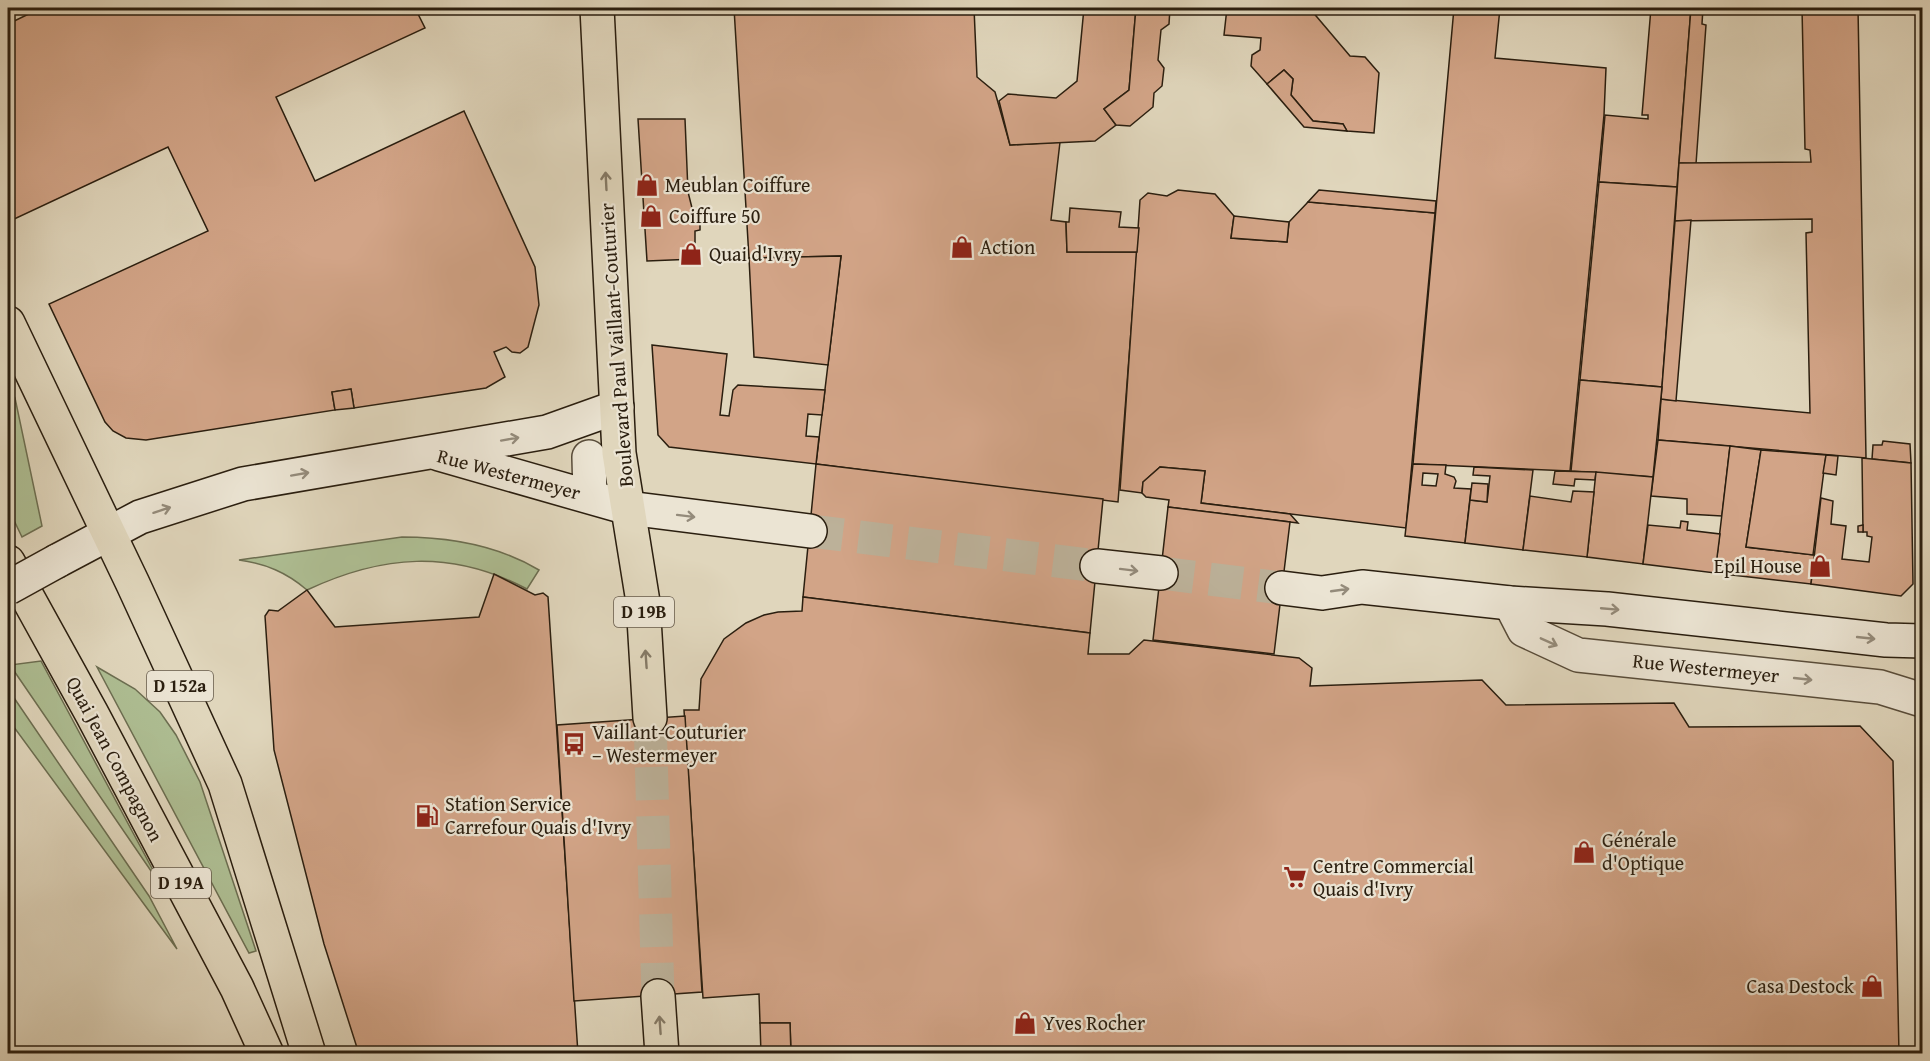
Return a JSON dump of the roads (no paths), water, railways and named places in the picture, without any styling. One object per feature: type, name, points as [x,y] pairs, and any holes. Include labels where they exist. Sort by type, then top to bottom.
[{"type":"main road","name":"Boulevard Paul Vaillant-Couturier","points":[[597,8],[619,453],[643,602],[650,717]]},
{"type":"main road","name":"D 152a","points":[[8,323],[225,784],[309,1053]]},
{"type":"main road","points":[[431,452],[547,432],[617,407]]},
{"type":"main road","name":"Rue Westermeyer","points":[[8,588],[140,517],[243,484],[431,452],[590,495],[628,508],[810,531]]},
{"type":"main road","name":"Boulevard Paul Vaillant-Couturier","points":[[589,457],[590,495]]},
{"type":"main road","name":"Quai Jean Compagnon","points":[[8,562],[237,988],[267,1053]]},
{"type":"main road","points":[[1096,566],[1161,573]]},
{"type":"main road","points":[[1282,588],[1322,593],[1362,587],[1510,603],[1607,609],[1887,640],[1923,641]]},
{"type":"main road","name":"Rue Westermeyer","points":[[1510,603],[1524,630],[1578,655],[1874,686],[1923,700]]},
{"type":"main road","points":[[658,996],[662,1053]]},
{"type":"main road","points":[[284,1053],[300,1023]]},
{"type":"tunnel","points":[[810,531],[1097,566]]},
{"type":"tunnel","points":[[1161,573],[1282,588]]},
{"type":"tunnel","points":[[650,718],[658,996]]},
{"type":"place","name":"Meublan Coiffure","points":[[647,185]]},
{"type":"place","name":"Coiffure 50","points":[[651,216]]},
{"type":"place","name":"Action","points":[[962,247]]},
{"type":"place","name":"Quai d'Ivry","points":[[691,254]]},
{"type":"place","name":"Epil House","points":[[1820,566]]},
{"type":"place","name":"Vaillant-Couturier – Westermeyer","points":[[574,744]]},
{"type":"place","name":"Station Service Carrefour Quais d'Ivry","points":[[427,816]]},
{"type":"place","name":"Générale d'Optique","points":[[1584,852]]},
{"type":"place","name":"Centre Commercial Quais d'Ivry","points":[[1295,877]]},
{"type":"place","name":"Casa Destock","points":[[1872,986]]},
{"type":"place","name":"Yves Rocher","points":[[1025,1023]]}]
